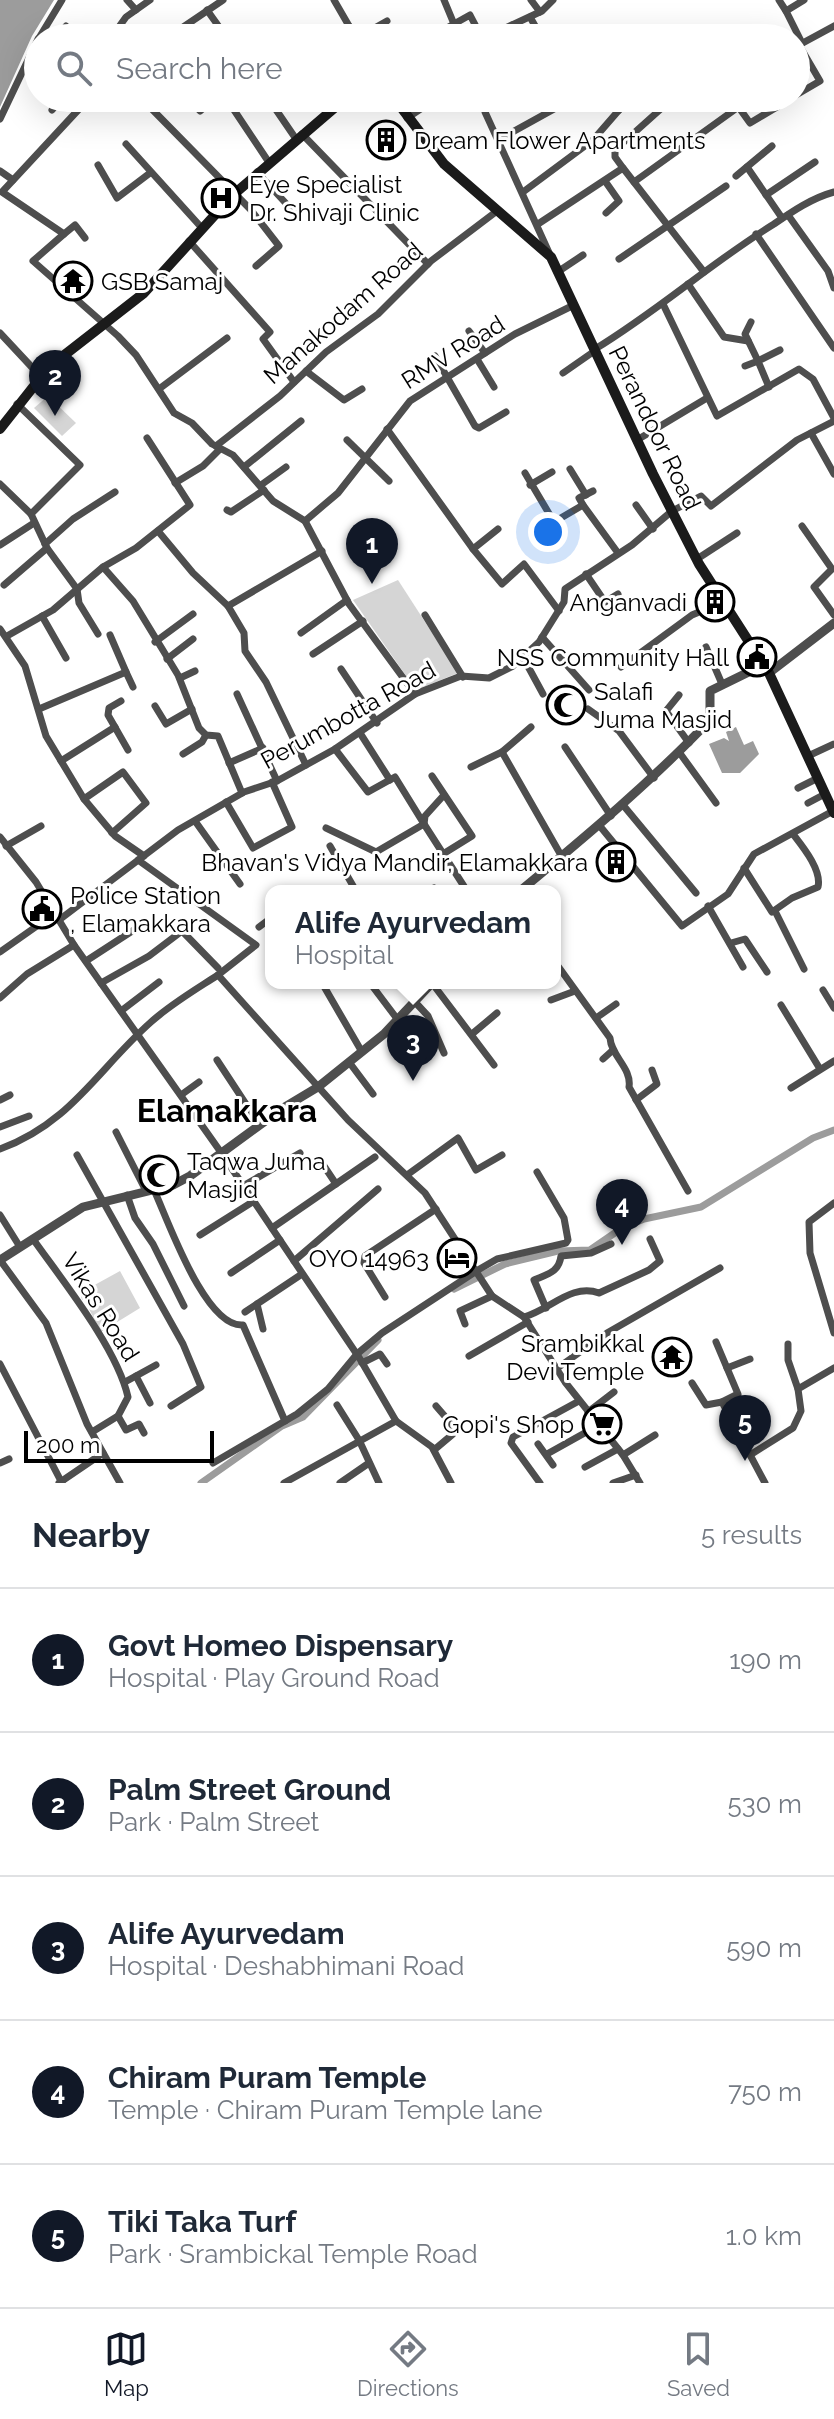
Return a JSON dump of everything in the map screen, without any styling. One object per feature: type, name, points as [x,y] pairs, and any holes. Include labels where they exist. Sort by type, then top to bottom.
[{"type":"main road","points":[[2,421],[41,377],[144,293],[201,227],[268,161],[329,112]]},
{"type":"main road","name":"Perandoor Road","points":[[403,112],[444,164],[551,257],[672,511],[697,559],[766,669],[834,812]]},
{"type":"street","points":[[47,24],[62,0]]},
{"type":"street","points":[[127,0],[136,10]]},
{"type":"street","points":[[121,24],[150,0]]},
{"type":"street","points":[[187,24],[223,0]]},
{"type":"street","points":[[334,0],[348,24]]},
{"type":"street","points":[[444,0],[454,24],[470,15],[475,24]]},
{"type":"street","points":[[531,0],[540,12]]},
{"type":"street","points":[[514,24],[540,12],[553,0]]},
{"type":"street","points":[[779,0],[791,24]]},
{"type":"street","points":[[786,11],[804,0]]},
{"type":"street","points":[[207,10],[217,24]]},
{"type":"street","points":[[530,17],[534,24]]},
{"type":"street","points":[[382,24],[387,21]]},
{"type":"street","points":[[810,39],[834,26]]},
{"type":"street","points":[[810,64],[820,81],[810,87]]},
{"type":"street","points":[[0,119],[24,68]]},
{"type":"street","points":[[64,234],[2,192],[76,112]]},
{"type":"street","points":[[154,112],[251,210],[279,246],[256,266]]},
{"type":"street","points":[[235,112],[268,161]]},
{"type":"street","points":[[279,112],[299,136],[333,162],[367,204],[428,264]]},
{"type":"street","points":[[407,118],[416,112]]},
{"type":"street","points":[[485,112],[551,257]]},
{"type":"street","points":[[498,140],[549,112]]},
{"type":"street","points":[[523,192],[593,140],[617,112]]},
{"type":"street","points":[[657,112],[615,150],[615,157],[704,272]]},
{"type":"street","points":[[634,182],[731,112]]},
{"type":"street","points":[[740,112],[750,123],[769,112]]},
{"type":"street","points":[[126,144],[201,227]]},
{"type":"street","points":[[736,176],[772,146]]},
{"type":"street","points":[[766,195],[815,162]]},
{"type":"street","points":[[98,165],[117,198],[150,173]]},
{"type":"street","points":[[747,167],[828,271],[834,288]]},
{"type":"street","points":[[538,224],[623,168]]},
{"type":"street","points":[[0,171],[13,180]]},
{"type":"street","points":[[257,172],[293,211]]},
{"type":"street","points":[[605,181],[619,201],[606,213]]},
{"type":"street","points":[[619,259],[726,186]]},
{"type":"street","points":[[563,373],[663,304],[756,234],[785,216],[833,194]]},
{"type":"street","name":"Manakodam Road","points":[[175,483],[203,466],[218,447],[326,352],[378,314],[428,264],[497,211]]},
{"type":"street","points":[[85,238],[75,225],[33,261],[136,355],[174,413],[192,423],[244,467],[286,512],[305,521],[347,600],[415,694]]},
{"type":"street","points":[[756,234],[834,348]]},
{"type":"street","points":[[189,241],[270,332],[263,339],[294,382]]},
{"type":"street","points":[[559,271],[583,255]]},
{"type":"street","points":[[688,284],[724,337],[748,341]]},
{"type":"street","points":[[663,304],[717,416],[799,369],[813,379],[832,421],[736,483],[711,506],[701,496],[672,511]]},
{"type":"street","name":"RMV Road","points":[[305,521],[338,493],[410,401],[485,353],[574,305]]},
{"type":"street","points":[[751,322],[745,327],[748,341],[769,387]]},
{"type":"street","points":[[469,331],[485,353]]},
{"type":"street","points":[[0,333],[41,377]]},
{"type":"street","points":[[159,389],[227,338]]},
{"type":"street","points":[[745,366],[780,350]]},
{"type":"street","points":[[435,356],[479,428],[506,412]]},
{"type":"street","points":[[477,359],[494,387]]},
{"type":"street","points":[[306,371],[344,400],[362,389]]},
{"type":"street","points":[[637,440],[707,398]]},
{"type":"street","points":[[0,545],[32,519],[80,465],[17,404]]},
{"type":"street","points":[[244,467],[301,421]]},
{"type":"street","points":[[387,429],[473,549],[502,584],[524,564],[559,611]]},
{"type":"street","points":[[811,433],[834,474]]},
{"type":"street","points":[[7,636],[42,616],[103,567],[158,531],[190,505],[147,438]]},
{"type":"street","points":[[347,440],[389,481]]},
{"type":"street","points":[[227,510],[231,512],[286,467]]},
{"type":"street","points":[[570,469],[589,493],[579,498],[618,553]]},
{"type":"street","points":[[530,485],[552,472]]},
{"type":"street","points":[[525,473],[554,522],[583,505]]},
{"type":"street","points":[[0,484],[32,519],[46,546],[77,589],[79,603],[98,634]]},
{"type":"street","points":[[4,585],[73,519],[115,492]]},
{"type":"street","points":[[636,505],[653,529]]},
{"type":"street","name":"Perumbotta Road","points":[[0,952],[57,917],[195,821],[242,793],[274,782],[335,749],[415,694],[463,677],[489,678],[524,659],[559,611],[565,589],[653,529],[672,511]]},
{"type":"street","points":[[802,526],[832,569],[814,587],[834,615]]},
{"type":"street","points":[[473,549],[498,529]]},
{"type":"street","points":[[158,531],[193,573],[228,606],[244,633],[245,651],[266,682],[306,765]]},
{"type":"street","points":[[697,559],[737,533]]},
{"type":"street","points":[[228,606],[322,551]]},
{"type":"street","points":[[103,567],[133,601],[155,642],[180,678],[206,735]]},
{"type":"street","points":[[586,574],[605,602],[618,594]]},
{"type":"street","points":[[301,633],[347,600]]},
{"type":"street","points":[[621,667],[692,615],[723,602]]},
{"type":"street","points":[[155,642],[193,614]]},
{"type":"street","points":[[425,615],[463,677]]},
{"type":"street","points":[[42,616],[66,658]]},
{"type":"street","points":[[313,654],[363,621]]},
{"type":"street","points":[[527,885],[611,816],[689,743],[710,720],[708,696],[722,684],[766,669],[834,623]]},
{"type":"street","points":[[0,629],[25,666],[46,736],[84,799],[112,833],[141,858],[256,945],[160,1015],[66,1112],[23,1140],[0,1149]]},
{"type":"street","points":[[110,635],[133,687]]},
{"type":"street","points":[[542,637],[589,690]]},
{"type":"street","points":[[167,659],[193,639]]},
{"type":"street","points":[[706,647],[722,684]]},
{"type":"street","points":[[524,659],[543,694]]},
{"type":"street","points":[[341,669],[377,723]]},
{"type":"street","points":[[180,678],[195,671]]},
{"type":"street","points":[[39,709],[126,672]]},
{"type":"street","points":[[226,802],[253,848],[292,827],[263,748],[237,694]]},
{"type":"street","points":[[679,695],[666,711],[689,743]]},
{"type":"street","points":[[121,701],[109,708],[128,750]]},
{"type":"street","points":[[155,706],[166,724],[192,709]]},
{"type":"street","points":[[588,709],[619,731],[654,778]]},
{"type":"street","points":[[61,761],[115,727]]},
{"type":"street","points":[[471,767],[502,752],[531,727]]},
{"type":"street","points":[[360,733],[390,780]]},
{"type":"street","points":[[183,754],[202,742],[206,735]]},
{"type":"street","points":[[206,735],[218,736],[242,793]]},
{"type":"street","points":[[808,756],[834,744]]},
{"type":"street","points":[[565,747],[611,816]]},
{"type":"street","points":[[229,763],[263,748]]},
{"type":"street","points":[[335,749],[368,792],[395,777],[463,885]]},
{"type":"street","points":[[502,752],[562,857]]},
{"type":"street","points":[[679,752],[716,803]]},
{"type":"street","points":[[84,799],[123,772],[146,803],[112,833]]},
{"type":"street","points":[[432,776],[472,836],[443,854]]},
{"type":"street","points":[[798,788],[818,778]]},
{"type":"street","points":[[808,803],[825,794]]},
{"type":"street","points":[[424,824],[425,816],[444,795]]},
{"type":"street","points":[[623,805],[696,893]]},
{"type":"street","points":[[599,825],[682,926],[728,894],[754,854],[834,812]]},
{"type":"street","points":[[195,821],[240,884]]},
{"type":"street","points":[[326,828],[376,852],[424,824]]},
{"type":"street","points":[[6,846],[41,826]]},
{"type":"street","points":[[775,911],[820,884],[793,834]]},
{"type":"street","points":[[0,837],[36,882],[74,945],[254,1201],[361,1362],[396,1421],[434,1450],[451,1483]]},
{"type":"street","points":[[330,846],[353,885]]},
{"type":"street","points":[[744,868],[769,909],[775,911],[804,969]]},
{"type":"street","points":[[708,906],[743,967]]},
{"type":"street","points":[[259,927],[265,922]]},
{"type":"street","points":[[86,961],[143,924]]},
{"type":"street","points":[[101,983],[149,956],[182,931],[218,972],[231,993],[436,1209],[492,1296],[526,1319],[556,1369],[621,1452],[638,1479],[613,1483]]},
{"type":"street","points":[[731,943],[745,939],[767,972]]},
{"type":"street","points":[[0,998],[27,974],[74,945]]},
{"type":"street","points":[[561,971],[610,1038],[613,1050],[629,1075],[629,1087],[688,1191]]},
{"type":"street","points":[[121,1011],[159,982]]},
{"type":"street","points":[[325,989],[362,1052]]},
{"type":"street","points":[[375,989],[398,1020]]},
{"type":"street","points":[[120,1483],[92,1432],[46,1323],[0,1260],[99,1201],[150,1190],[190,1176],[220,1151],[318,1087],[398,1020],[427,989]]},
{"type":"street","points":[[437,989],[494,1065]]},
{"type":"street","points":[[823,990],[834,1008]]},
{"type":"street","points":[[551,1000],[575,991]]},
{"type":"street","points":[[415,1002],[428,1016],[444,1053]]},
{"type":"street","points":[[596,1018],[616,1004]]},
{"type":"street","points":[[781,1005],[820,1069]]},
{"type":"street","points":[[472,1034],[497,1013]]},
{"type":"street","points":[[603,1059],[613,1050]]},
{"type":"street","points":[[217,1060],[259,1124]]},
{"type":"street","points":[[791,1088],[834,1061]]},
{"type":"street","points":[[349,1062],[373,1094]]},
{"type":"street","points":[[636,1100],[657,1084],[652,1070]]},
{"type":"street","points":[[181,1095],[199,1082]]},
{"type":"street","points":[[0,1100],[10,1095]]},
{"type":"street","points":[[0,1127],[29,1116]]},
{"type":"street","points":[[116,1132],[209,1304],[233,1326],[243,1325],[285,1421]]},
{"type":"street","points":[[407,1175],[458,1138],[476,1170],[502,1155]]},
{"type":"street","points":[[243,1186],[300,1153]]},
{"type":"street","points":[[77,1155],[99,1201],[183,1344],[201,1387],[171,1406]]},
{"type":"street","points":[[272,1228],[375,1157]]},
{"type":"street","points":[[324,1166],[336,1184]]},
{"type":"street","points":[[213,1463],[285,1421],[361,1362],[382,1333],[478,1270],[497,1259],[525,1255],[568,1240],[564,1218],[537,1172]]},
{"type":"street","points":[[294,1261],[378,1189]]},
{"type":"street","points":[[127,1195],[135,1218],[153,1244],[184,1306]]},
{"type":"street","points":[[200,1235],[254,1201]]},
{"type":"street","points":[[834,1203],[809,1222],[810,1253],[834,1333]]},
{"type":"street","points":[[385,1297],[364,1258],[436,1209]]},
{"type":"street","points":[[0,1215],[20,1247]]},
{"type":"street","name":"Vikas Road","points":[[33,1239],[92,1326],[125,1382],[128,1397],[118,1416]]},
{"type":"street","points":[[469,1356],[570,1293],[586,1290],[599,1293],[649,1270],[660,1261],[650,1239]]},
{"type":"street","points":[[231,1273],[280,1240]]},
{"type":"street","points":[[546,1308],[534,1280],[560,1266],[561,1256],[591,1253],[611,1244]]},
{"type":"street","points":[[556,1369],[607,1333],[720,1268]]},
{"type":"street","points":[[245,1312],[302,1274]]},
{"type":"street","points":[[465,1324],[460,1311],[492,1296]]},
{"type":"street","points":[[257,1304],[263,1329]]},
{"type":"street","points":[[692,1383],[706,1405],[738,1394],[716,1342]]},
{"type":"street","points":[[750,1455],[793,1428],[801,1411],[798,1389],[788,1360],[788,1344]]},
{"type":"street","points":[[361,1362],[380,1354],[387,1364]]},
{"type":"street","points":[[727,1368],[750,1359]]},
{"type":"street","points":[[0,1364],[61,1483],[103,1453]]},
{"type":"street","points":[[125,1382],[156,1365]]},
{"type":"street","points":[[798,1389],[834,1368]]},
{"type":"street","points":[[136,1376],[150,1403]]},
{"type":"street","points":[[588,1412],[614,1392]]},
{"type":"street","points":[[540,1483],[515,1452],[511,1443],[513,1437],[579,1401]]},
{"type":"street","points":[[722,1402],[765,1483]]},
{"type":"street","points":[[337,1405],[359,1440],[379,1483]]},
{"type":"street","points":[[434,1450],[453,1434],[449,1421],[436,1406]]},
{"type":"street","points":[[92,1432],[118,1416],[126,1430],[139,1424],[144,1433]]},
{"type":"street","points":[[284,1483],[396,1421]]},
{"type":"street","points":[[547,1454],[599,1425]]},
{"type":"street","points":[[585,1467],[655,1435]]},
{"type":"street","points":[[538,1444],[553,1465]]},
{"type":"street","points":[[0,1463],[9,1459]]},
{"type":"street","points":[[340,1483],[369,1463]]},
{"type":"shaded area","points":[[0,0],[54,0],[39,24],[24,24],[24,54],[0,107]]},
{"type":"shaded area","points":[[48,396],[76,423],[62,436],[34,408]]},
{"type":"shaded area","points":[[398,580],[458,673],[416,690],[353,600]]},
{"type":"shaded area","points":[[736,727],[744,745],[753,741],[759,754],[740,773],[722,773],[709,744],[724,738],[729,741],[726,732]]},
{"type":"shaded area","points":[[120,1271],[140,1308],[101,1332],[89,1309],[98,1304],[96,1296],[82,1300],[80,1293]]},
{"type":"waterway","points":[[454,1289],[505,1264],[558,1251],[590,1250],[622,1228],[644,1219],[701,1207],[813,1138],[834,1130]]},
{"type":"waterway","points":[[201,1483],[282,1426],[303,1417],[378,1340]]},
{"type":"place","name":"Dream Flower Apartments","points":[[386,140]]},
{"type":"place","name":"Eye Specialist Dr. Shivaji Clinic","points":[[221,198]]},
{"type":"place","name":"GSB Samaj","points":[[73,281]]},
{"type":"place","name":"Palm Street Ground","points":[[55,416]]},
{"type":"place","name":"Govt Homeo Dispensary","points":[[372,584]]},
{"type":"place","name":"Anganvadi","points":[[715,602]]},
{"type":"place","name":"NSS Community Hall","points":[[757,657]]},
{"type":"place","name":"Salafi Juma Masjid","points":[[566,705]]},
{"type":"place","name":"Bhavan's Vidya Mandir, Elamakkara","points":[[616,862]]},
{"type":"place","name":"Police Station , Elamakkara","points":[[42,909]]},
{"type":"place","name":"Alife Ayurvedam","points":[[413,1081]]},
{"type":"place","name":"Taqwa Juma Masjid","points":[[159,1175]]},
{"type":"place","name":"Chiram Puram Temple","points":[[622,1245]]},
{"type":"place","name":"OYO 14963","points":[[457,1258]]},
{"type":"place","name":"Srambikkal Devi Temple","points":[[672,1357]]},
{"type":"place","name":"Gopi's Shop","points":[[602,1424]]},
{"type":"place","name":"Tiki Taka Turf","points":[[745,1461]]},
{"type":"district","name":"Elamakkara","points":[[227,1110]]}]
